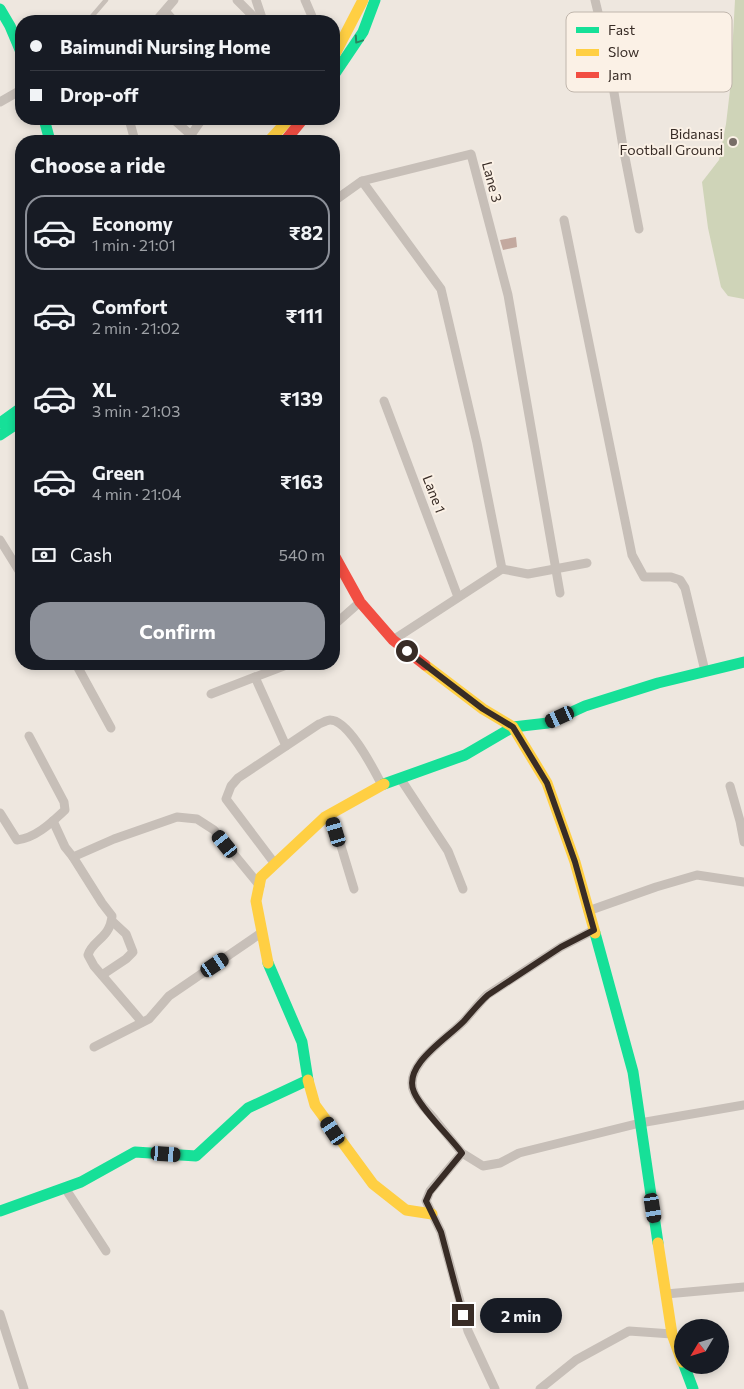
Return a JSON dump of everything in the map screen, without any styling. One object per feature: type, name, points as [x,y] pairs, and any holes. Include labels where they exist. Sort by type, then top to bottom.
[{"type":"street","points":[[161,15],[174,0]]},
{"type":"street","points":[[237,0],[252,15]]},
{"type":"street","points":[[256,0],[261,15]]},
{"type":"street","points":[[305,0],[311,15]]},
{"type":"street","points":[[340,42],[363,0]]},
{"type":"street","points":[[340,66],[363,32],[375,0]]},
{"type":"street","points":[[0,9],[15,38]]},
{"type":"street","points":[[165,11],[169,15]]},
{"type":"street","points":[[614,92],[639,229]]},
{"type":"street","points":[[0,102],[15,93]]},
{"type":"street","points":[[177,125],[185,135]]},
{"type":"street","points":[[274,135],[284,125]]},
{"type":"street","points":[[289,135],[298,125]]},
{"type":"street","name":"Lane 3","points":[[362,181],[471,154],[508,295],[555,569]]},
{"type":"street","points":[[340,197],[362,181],[441,289],[477,443],[502,569]]},
{"type":"street","points":[[564,220],[632,554],[644,577],[671,577],[680,580],[686,588],[705,672]]},
{"type":"street","name":"Lane 1","points":[[384,401],[458,597]]},
{"type":"street","points":[[0,422],[15,412]]},
{"type":"street","points":[[0,435],[15,425]]},
{"type":"street","points":[[0,540],[15,564]]},
{"type":"street","points":[[393,640],[502,569],[528,574],[587,563]]},
{"type":"street","points":[[340,566],[360,602],[393,640],[483,709],[513,727],[547,783],[575,862],[633,1072],[674,1339]]},
{"type":"street","points":[[555,569],[560,593]]},
{"type":"street","points":[[340,620],[360,602]]},
{"type":"street","points":[[432,1214],[406,1210],[373,1184],[315,1105],[308,1080],[302,1042],[266,960],[256,902],[261,877],[331,813],[382,785],[465,755],[513,727],[548,723],[585,706],[658,683],[744,662]]},
{"type":"street","points":[[79,670],[111,728]]},
{"type":"street","points":[[211,694],[274,670]]},
{"type":"street","points":[[256,677],[286,746]]},
{"type":"street","points":[[275,864],[226,799],[231,786],[238,778],[319,724],[330,720],[339,723],[356,741],[382,785]]},
{"type":"street","points":[[0,813],[17,840],[27,839],[52,822],[65,810],[64,802],[29,736]]},
{"type":"street","points":[[400,778],[448,851],[463,890]]},
{"type":"street","points":[[730,786],[744,842]]},
{"type":"street","points":[[331,813],[354,889]]},
{"type":"street","points":[[73,857],[114,839],[176,817],[197,819],[214,830],[260,886]]},
{"type":"street","points":[[52,822],[65,847],[112,916],[111,926],[100,941],[89,949],[88,955],[94,966],[142,1022]]},
{"type":"street","points":[[588,911],[697,875],[744,882]]},
{"type":"street","points":[[102,975],[133,952],[126,934],[112,921]]},
{"type":"street","points":[[594,930],[561,947],[488,995],[434,1047],[413,1074],[411,1081],[417,1098],[462,1153],[483,1166],[500,1163],[519,1154],[640,1123],[744,1105]]},
{"type":"street","points":[[94,1047],[149,1018],[169,996],[262,933]]},
{"type":"street","points":[[0,1211],[81,1182],[135,1152],[196,1156],[248,1108],[308,1080]]},
{"type":"street","points":[[462,1153],[430,1192],[426,1201],[441,1232],[468,1331],[495,1389]]},
{"type":"street","points":[[65,1188],[106,1251]]},
{"type":"street","points":[[666,1294],[744,1287]]},
{"type":"street","points":[[0,1314],[24,1389]]},
{"type":"street","points":[[540,1389],[576,1360],[629,1331],[672,1334]]},
{"type":"street","points":[[687,1374],[693,1389]]},
{"type":"lane","points":[[93,15],[106,0]]},
{"type":"green space","name":"Bidanasi Football Ground","points":[[735,0],[744,0],[744,299],[728,296],[721,287],[708,228],[702,182],[719,160],[730,92],[732,92]]},
{"type":"building","points":[[516,237],[517,247],[503,250],[500,240]]},
{"type":"traffic: fast","points":[[340,66],[363,32],[375,0]]},
{"type":"traffic: fast","points":[[0,9],[15,38]]},
{"type":"traffic: fast","points":[[46,125],[48,135]]},
{"type":"traffic: fast","points":[[0,423],[15,412]]},
{"type":"traffic: fast","points":[[0,435],[15,425]]},
{"type":"traffic: fast","points":[[384,784],[465,755],[513,727],[548,723],[585,706],[658,683],[744,662]]},
{"type":"traffic: fast","points":[[595,933],[633,1072],[658,1243]]},
{"type":"traffic: fast","points":[[0,1211],[81,1182],[135,1152],[196,1156],[248,1108],[308,1080],[302,1042],[268,963]]},
{"type":"traffic: fast","points":[[687,1374],[693,1389]]},
{"type":"traffic: slow","points":[[340,44],[363,0]]},
{"type":"traffic: slow","points":[[274,135],[284,125]]},
{"type":"traffic: slow","points":[[425,665],[483,709],[513,727],[547,783],[575,862],[595,933]]},
{"type":"traffic: slow","points":[[268,963],[256,901],[261,877],[325,817],[384,784]]},
{"type":"traffic: slow","points":[[308,1080],[315,1105],[373,1184],[406,1210],[432,1214]]},
{"type":"traffic: slow","points":[[658,1243],[674,1340]]},
{"type":"traffic: jam","points":[[290,135],[298,125]]},
{"type":"traffic: jam","points":[[340,566],[360,602],[393,640],[425,665]]},
{"type":"place","name":"Bidanasi Football Ground","points":[[733,142]]},
{"type":"route","points":[[407,651],[483,709],[513,727],[547,783],[575,862],[594,930],[561,947],[488,995],[478,1003],[454,1030],[434,1047],[413,1074],[411,1081],[414,1092],[421,1104],[462,1153],[430,1192],[426,1201],[441,1232],[463,1315]]}]
